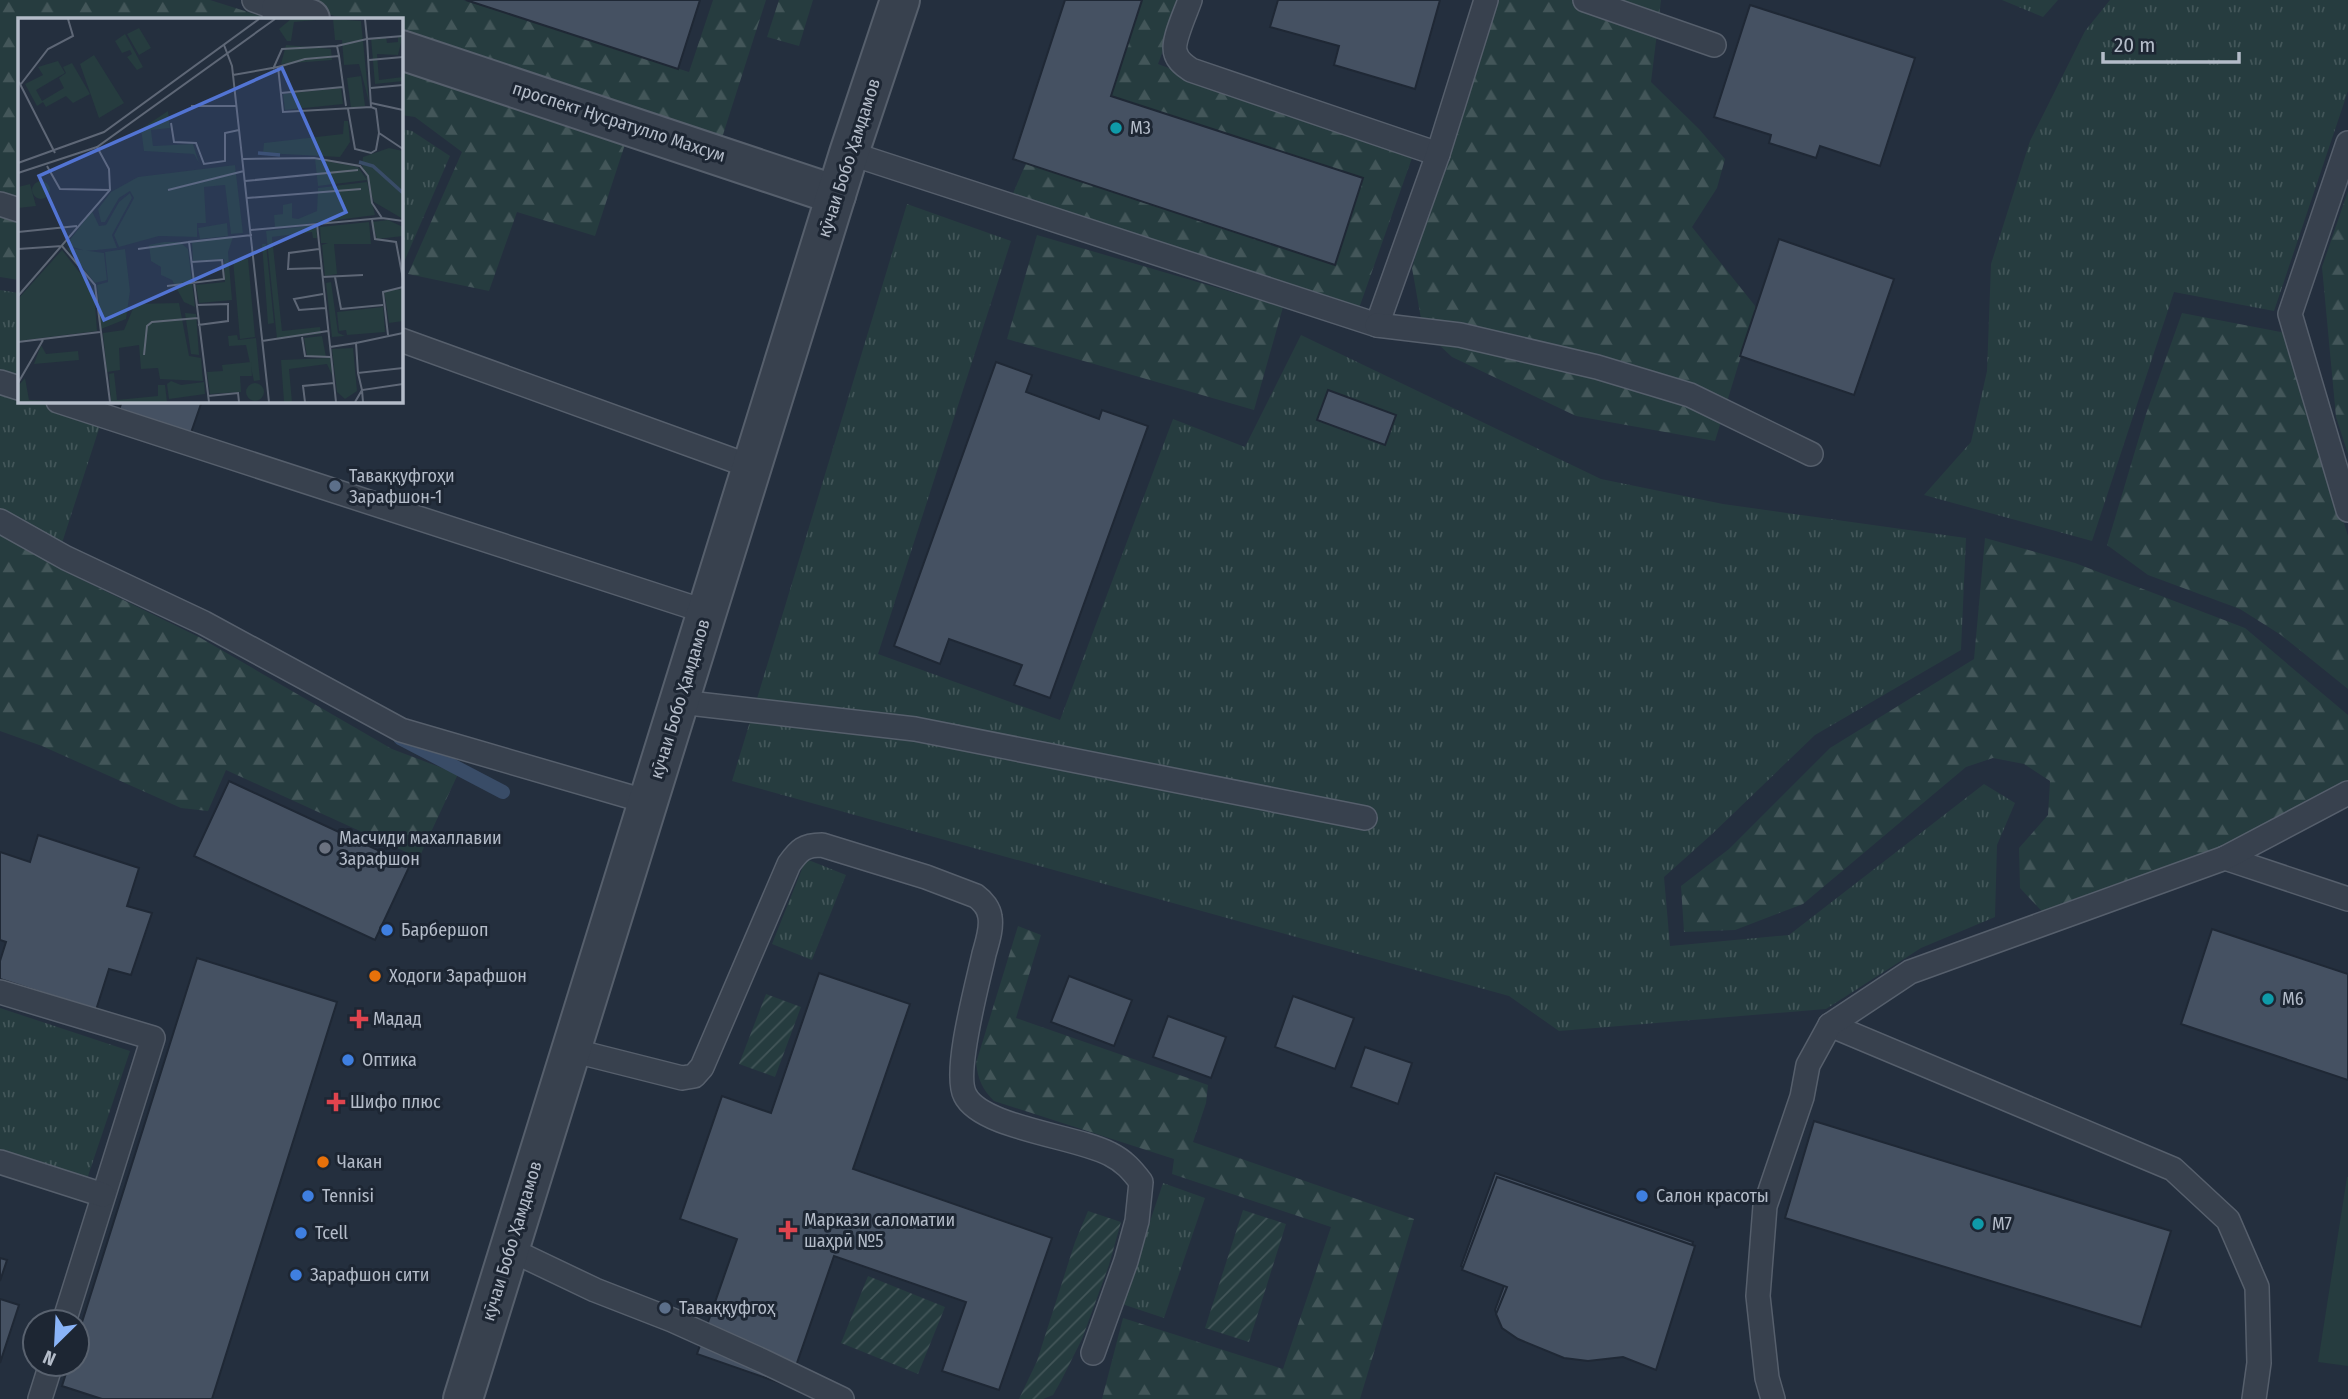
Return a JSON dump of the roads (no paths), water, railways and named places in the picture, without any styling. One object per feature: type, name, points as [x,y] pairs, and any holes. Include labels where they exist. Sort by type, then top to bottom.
[{"type":"street","name":"кӯчаи Бобо Ҳамдамов","points":[[463,1399],[849,153],[900,0]]},
{"type":"street","name":"проспект Нусратулло Махсум","points":[[402,50],[836,195]]},
{"type":"lane","points":[[1190,0],[1175,44],[1175,53],[1191,70],[1438,154]]},
{"type":"lane","points":[[1377,325],[1438,154],[1486,0]]},
{"type":"lane","points":[[1585,0],[1714,45]]},
{"type":"lane","points":[[2348,144],[2290,314],[2348,510]]},
{"type":"lane","points":[[849,153],[1377,325],[1460,335],[1597,367],[1690,395],[1811,454]]},
{"type":"lane","points":[[0,204],[18,210]]},
{"type":"lane","points":[[402,340],[752,467]]},
{"type":"lane","points":[[0,382],[18,388]]},
{"type":"lane","points":[[61,402],[707,612]]},
{"type":"lane","points":[[0,521],[66,558],[204,623],[401,730],[648,802]]},
{"type":"lane","points":[[680,702],[915,729],[1365,818]]},
{"type":"lane","points":[[1773,1399],[1767,1378],[1758,1296],[1765,1206],[1802,1097],[1808,1065],[1830,1025],[1910,972],[2225,858],[2348,793]]},
{"type":"lane","points":[[571,1050],[682,1078],[695,1076],[702,1068],[789,864],[800,849],[810,845],[821,845],[926,877],[976,896],[982,900],[991,919],[968,1029],[961,1082],[965,1095],[973,1107],[991,1117],[1110,1154],[1129,1166],[1141,1182],[1136,1221],[1126,1261],[1093,1353]]},
{"type":"lane","points":[[2225,858],[2348,899]]},
{"type":"lane","points":[[0,992],[153,1038],[68,1308]]},
{"type":"lane","points":[[1830,1025],[2173,1169],[2228,1220],[2258,1287],[2259,1363],[2254,1399]]},
{"type":"lane","points":[[0,1162],[103,1195]]},
{"type":"lane","points":[[509,1249],[842,1399]]},
{"type":"lane","points":[[40,1399],[47,1378]]},
{"type":"waterway","points":[[400,738],[503,792]]},
{"type":"place","name":"М3","points":[[1116,128]]},
{"type":"place","name":"Таваққуфгоҳи Зарафшон-1","points":[[335,486]]},
{"type":"place","name":"Масчиди махаллавии Зарафшон","points":[[325,848]]},
{"type":"place","name":"Барбершоп","points":[[387,930]]},
{"type":"place","name":"Ходоги Зарафшон","points":[[375,976]]},
{"type":"place","name":"М6","points":[[2268,999]]},
{"type":"place","name":"Мадад","points":[[359,1019]]},
{"type":"place","name":"Оптика","points":[[348,1060]]},
{"type":"place","name":"Шифо плюс","points":[[336,1102]]},
{"type":"place","name":"Чакан","points":[[323,1162]]},
{"type":"place","name":"Tennisi","points":[[308,1196]]},
{"type":"place","name":"Салон красоты","points":[[1642,1196]]},
{"type":"place","name":"М7","points":[[1978,1224]]},
{"type":"place","name":"Маркази саломатии шаҳрӣ №5","points":[[788,1230]]},
{"type":"place","name":"Tcell","points":[[301,1233]]},
{"type":"place","name":"Зарафшон сити","points":[[296,1275]]},
{"type":"place","name":"Таваққуфгоҳ","points":[[665,1308]]}]
